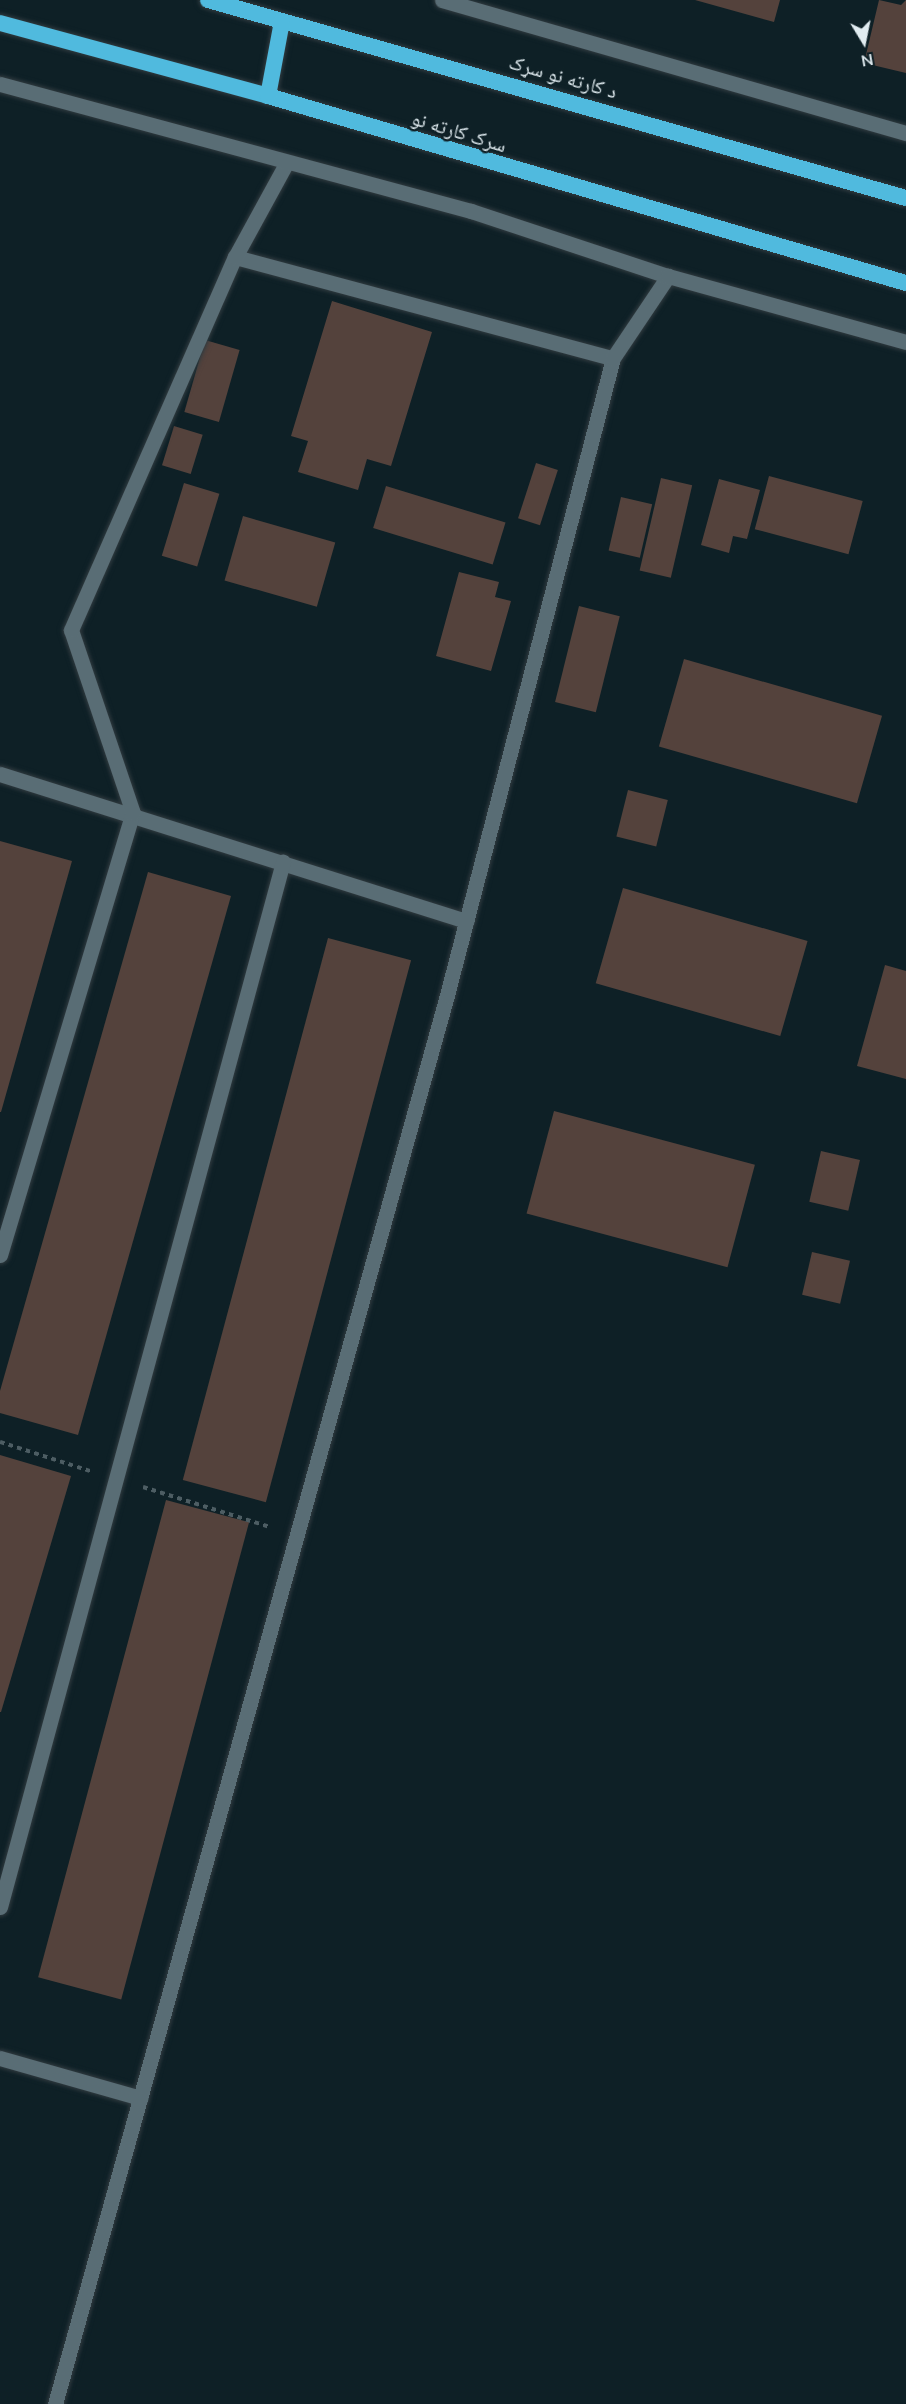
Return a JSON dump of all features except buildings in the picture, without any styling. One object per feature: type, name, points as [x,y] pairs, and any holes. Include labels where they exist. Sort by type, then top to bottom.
[{"type":"highway","name":"د کارته نو سړک","points":[[208,0],[906,198]]},
{"type":"highway","points":[[268,96],[282,21]]},
{"type":"highway","name":"سرک کارته نو","points":[[0,23],[268,96],[906,283]]},
{"type":"street","points":[[442,0],[906,133]]},
{"type":"street","points":[[0,84],[471,211],[668,276],[906,342]]},
{"type":"street","points":[[0,1255],[133,813],[71,630],[235,257],[287,162]]},
{"type":"street","points":[[235,257],[613,358]]},
{"type":"street","points":[[55,2404],[466,921],[613,358],[668,276]]},
{"type":"street","points":[[0,774],[133,813],[466,921]]},
{"type":"street","points":[[0,1907],[283,862]]},
{"type":"street","points":[[0,2058],[140,2098]]},
{"type":"path","points":[[0,1442],[296,1536]]}]
